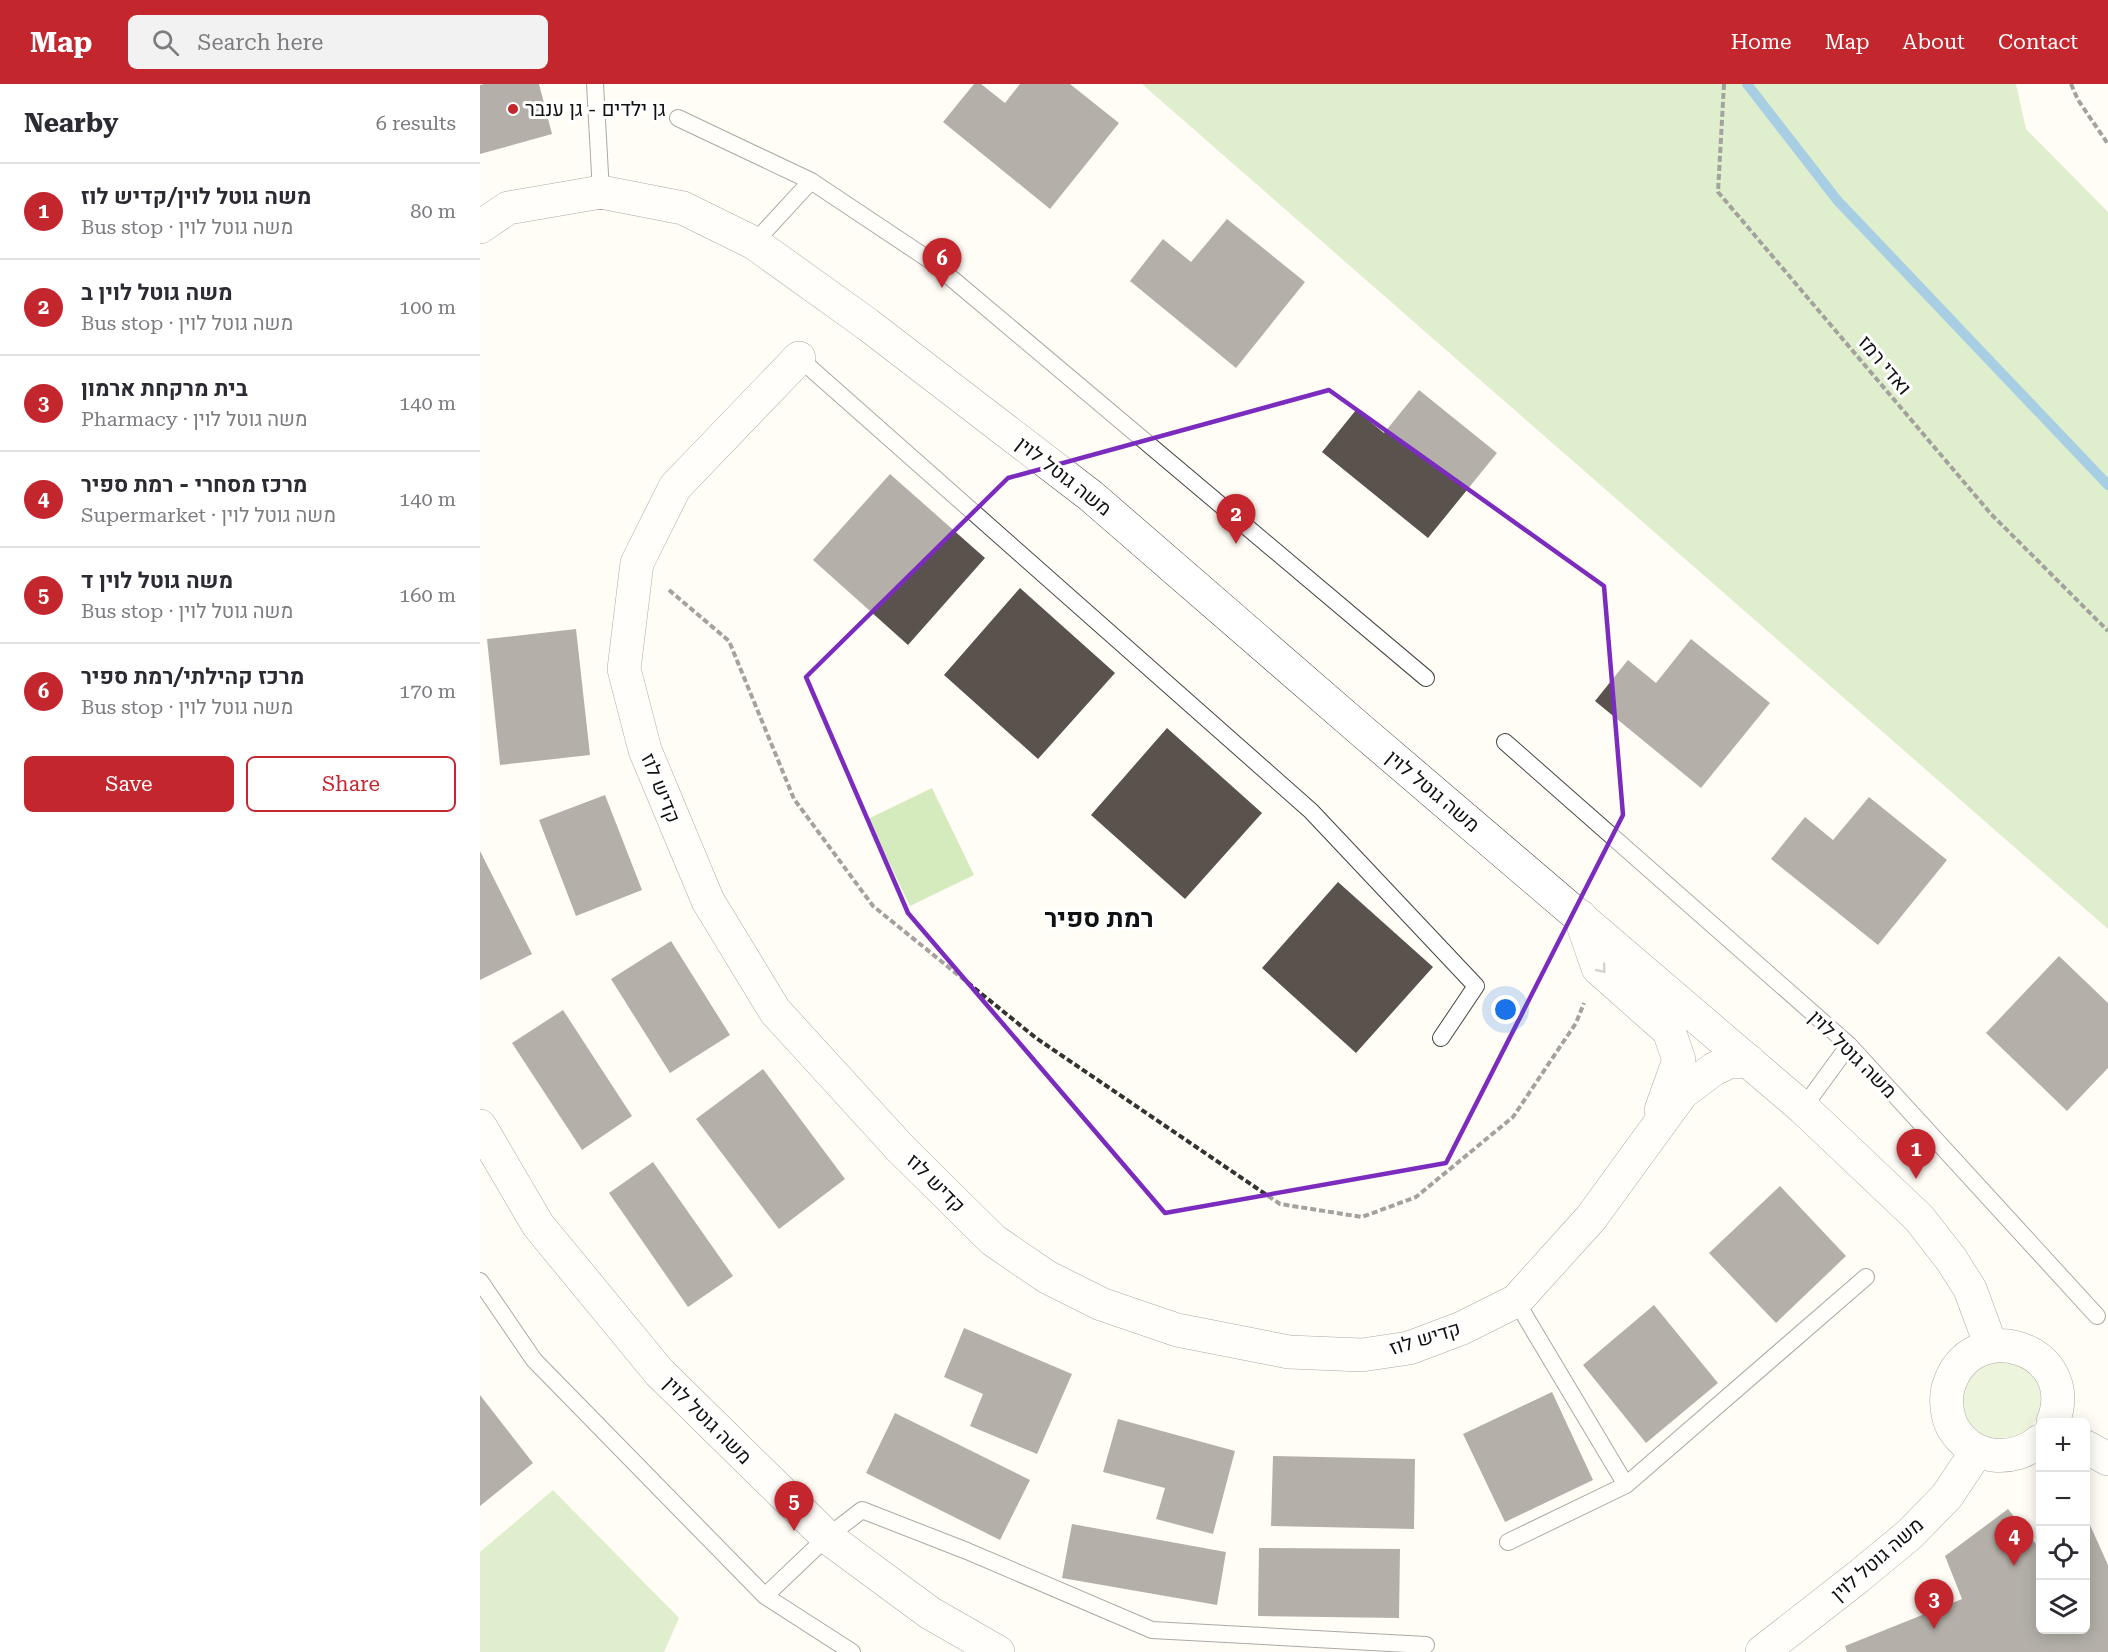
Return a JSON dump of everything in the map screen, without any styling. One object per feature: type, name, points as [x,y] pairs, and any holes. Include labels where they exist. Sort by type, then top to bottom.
[{"type":"street","name":"משה גוטל לוין","points":[[480,227],[508,208],[601,192],[683,208],[754,243],[867,324],[1091,496],[1803,1108]]},
{"type":"street","name":"קדיש לוז","points":[[799,358],[675,487],[637,563],[624,669],[645,750],[708,901],[775,1011],[901,1149],[993,1240],[1047,1277],[1101,1304],[1177,1330],[1289,1352],[1362,1354],[1409,1348],[1462,1328],[1516,1301],[1591,1218],[1682,1093],[1713,1069],[1729,1062],[1749,1061]]},
{"type":"street","points":[[1580,916],[1598,968],[1670,1031],[1679,1060],[1652,1134]]},
{"type":"street","points":[[1803,1108],[1919,1218],[1952,1259],[1970,1289],[1991,1346]]},
{"type":"street","name":"משה גוטל לוין","points":[[480,1126],[538,1225],[659,1372],[827,1537],[930,1613],[998,1652]]},
{"type":"street","points":[[2036,1444],[2026,1451],[2009,1456],[1992,1456],[1977,1451],[1963,1441],[1952,1426],[1947,1410],[1947,1393],[1952,1377],[1961,1362],[1975,1352],[1991,1346],[2007,1345],[2023,1348],[2037,1356],[2048,1368],[2055,1382],[2058,1398],[2054,1418]]},
{"type":"street","name":"משה גוטל לוין","points":[[1762,1652],[1910,1534],[1947,1496],[1977,1451]]},
{"type":"lane","points":[[595,84],[601,192]]},
{"type":"lane","points":[[678,118],[811,181],[931,261],[1426,678]]},
{"type":"lane","points":[[754,243],[811,181]]},
{"type":"lane","points":[[799,358],[1311,811],[1476,986],[1441,1038]]},
{"type":"lane","name":"משה גוטל לוין","points":[[1505,742],[1849,1045],[2097,1316]]},
{"type":"lane","points":[[1803,1108],[1849,1045]]},
{"type":"lane","points":[[1508,1542],[1626,1485],[1866,1277]]},
{"type":"lane","points":[[480,1281],[534,1360],[765,1596],[852,1652]]},
{"type":"lane","points":[[1516,1301],[1626,1485]]},
{"type":"lane","points":[[765,1596],[827,1537],[862,1510],[967,1551],[1152,1630],[1426,1646]]},
{"type":"path","name":"ואדי רמז","points":[[1724,84],[1718,192],[1991,514],[2108,631]]},
{"type":"path","points":[[2071,84],[2078,100],[2108,144]]},
{"type":"path","points":[[637,563],[729,641],[794,799],[873,906],[1036,1038],[1280,1204],[1362,1217],[1416,1197],[1513,1116],[1576,1023],[1598,968]]},
{"type":"highlighted area","points":[[1329,390],[1604,586],[1623,815],[1446,1163],[1165,1213],[908,913],[806,677],[1008,478]]},
{"type":"green space","points":[[1142,84],[2016,84],[2026,129],[2108,212],[2108,929]]},
{"type":"green space","points":[[932,788],[974,875],[910,906],[868,819]]},
{"type":"green space","points":[[1993,1361],[2009,1361],[2023,1367],[2034,1378],[2040,1392],[2040,1408],[2034,1422],[2023,1433],[2009,1439],[1993,1439],[1979,1433],[1968,1422],[1962,1408],[1962,1392],[1968,1378],[1979,1367]]},
{"type":"green space","points":[[553,1490],[679,1618],[664,1652],[480,1652],[480,1552]]},
{"type":"building","name":"גן ילדים - גן ענבר","points":[[539,84],[552,134],[480,154],[480,85]]},
{"type":"building","points":[[974,84],[981,84],[1005,103],[1020,84],[1070,84],[1119,123],[1050,209],[943,122]]},
{"type":"building","points":[[1227,219],[1305,282],[1236,368],[1130,281],[1163,239],[1191,262]]},
{"type":"building","points":[[1419,390],[1497,453],[1428,538],[1322,452],[1356,410],[1384,433]]},
{"type":"building","points":[[890,474],[985,558],[908,645],[813,560]]},
{"type":"building","points":[[1020,588],[1115,673],[1038,759],[944,675]]},
{"type":"building","points":[[576,629],[590,755],[500,765],[487,639]]},
{"type":"building","points":[[1691,639],[1770,703],[1701,788],[1595,701],[1628,660],[1656,683]]},
{"type":"building","points":[[1167,728],[1262,813],[1185,899],[1091,815]]},
{"type":"building","points":[[605,795],[642,890],[576,916],[539,820]]},
{"type":"building","points":[[1869,797],[1947,860],[1878,945],[1771,859],[1805,817],[1833,840]]},
{"type":"building","points":[[480,851],[532,954],[480,980]]},
{"type":"building","points":[[1338,882],[1433,967],[1356,1053],[1262,968]]},
{"type":"building","points":[[671,941],[730,1035],[670,1073],[611,979]]},
{"type":"building","points":[[2059,956],[2108,1003],[2108,1068],[2067,1111],[1986,1033]]},
{"type":"building","points":[[563,1010],[632,1116],[582,1150],[512,1043]]},
{"type":"building","points":[[763,1069],[845,1179],[779,1229],[696,1119]]},
{"type":"building","points":[[653,1162],[733,1276],[688,1307],[609,1193]]},
{"type":"building","points":[[1780,1186],[1846,1256],[1776,1323],[1709,1253]]},
{"type":"building","points":[[1654,1305],[1718,1383],[1646,1443],[1583,1365]]},
{"type":"building","points":[[964,1328],[1072,1374],[1037,1454],[970,1426],[983,1394],[944,1377]]},
{"type":"building","points":[[1552,1392],[1593,1480],[1505,1522],[1463,1434]]},
{"type":"building","points":[[480,1395],[533,1463],[480,1506]]},
{"type":"building","points":[[895,1413],[1030,1480],[1000,1540],[866,1473]]},
{"type":"building","points":[[1118,1419],[1235,1451],[1213,1534],[1156,1519],[1165,1488],[1103,1472]]},
{"type":"building","points":[[1273,1456],[1415,1459],[1414,1529],[1271,1526]]},
{"type":"building","points":[[2008,1509],[2036,1544],[2036,1634],[2090,1634],[2090,1525],[2108,1565],[2108,1652],[1847,1652],[1845,1646],[1962,1599],[1945,1556]]},
{"type":"building","points":[[1072,1524],[1226,1552],[1217,1605],[1062,1578]]},
{"type":"building","points":[[1259,1548],[1400,1549],[1399,1618],[1258,1616]]},
{"type":"waterway","points":[[1747,84],[1837,200],[2108,485]]},
{"type":"place","name":"גן ילדים - גן ענבר","points":[[513,109]]},
{"type":"place","name":"מרכז קהילתי/רמת ספיר","points":[[942,288]]},
{"type":"place","name":"משה גוטל לוין ב","points":[[1236,544]]},
{"type":"place","name":"משה גוטל לוין/קדיש לוז","points":[[1916,1179]]},
{"type":"place","name":"משה גוטל לוין ד","points":[[794,1531]]},
{"type":"place","name":"מרכז מסחרי - רמת ספיר","points":[[2014,1566]]},
{"type":"place","name":"בית מרקחת ארמון","points":[[1934,1629]]},
{"type":"district","name":"רמת ספיר","points":[[1099,918]]}]
